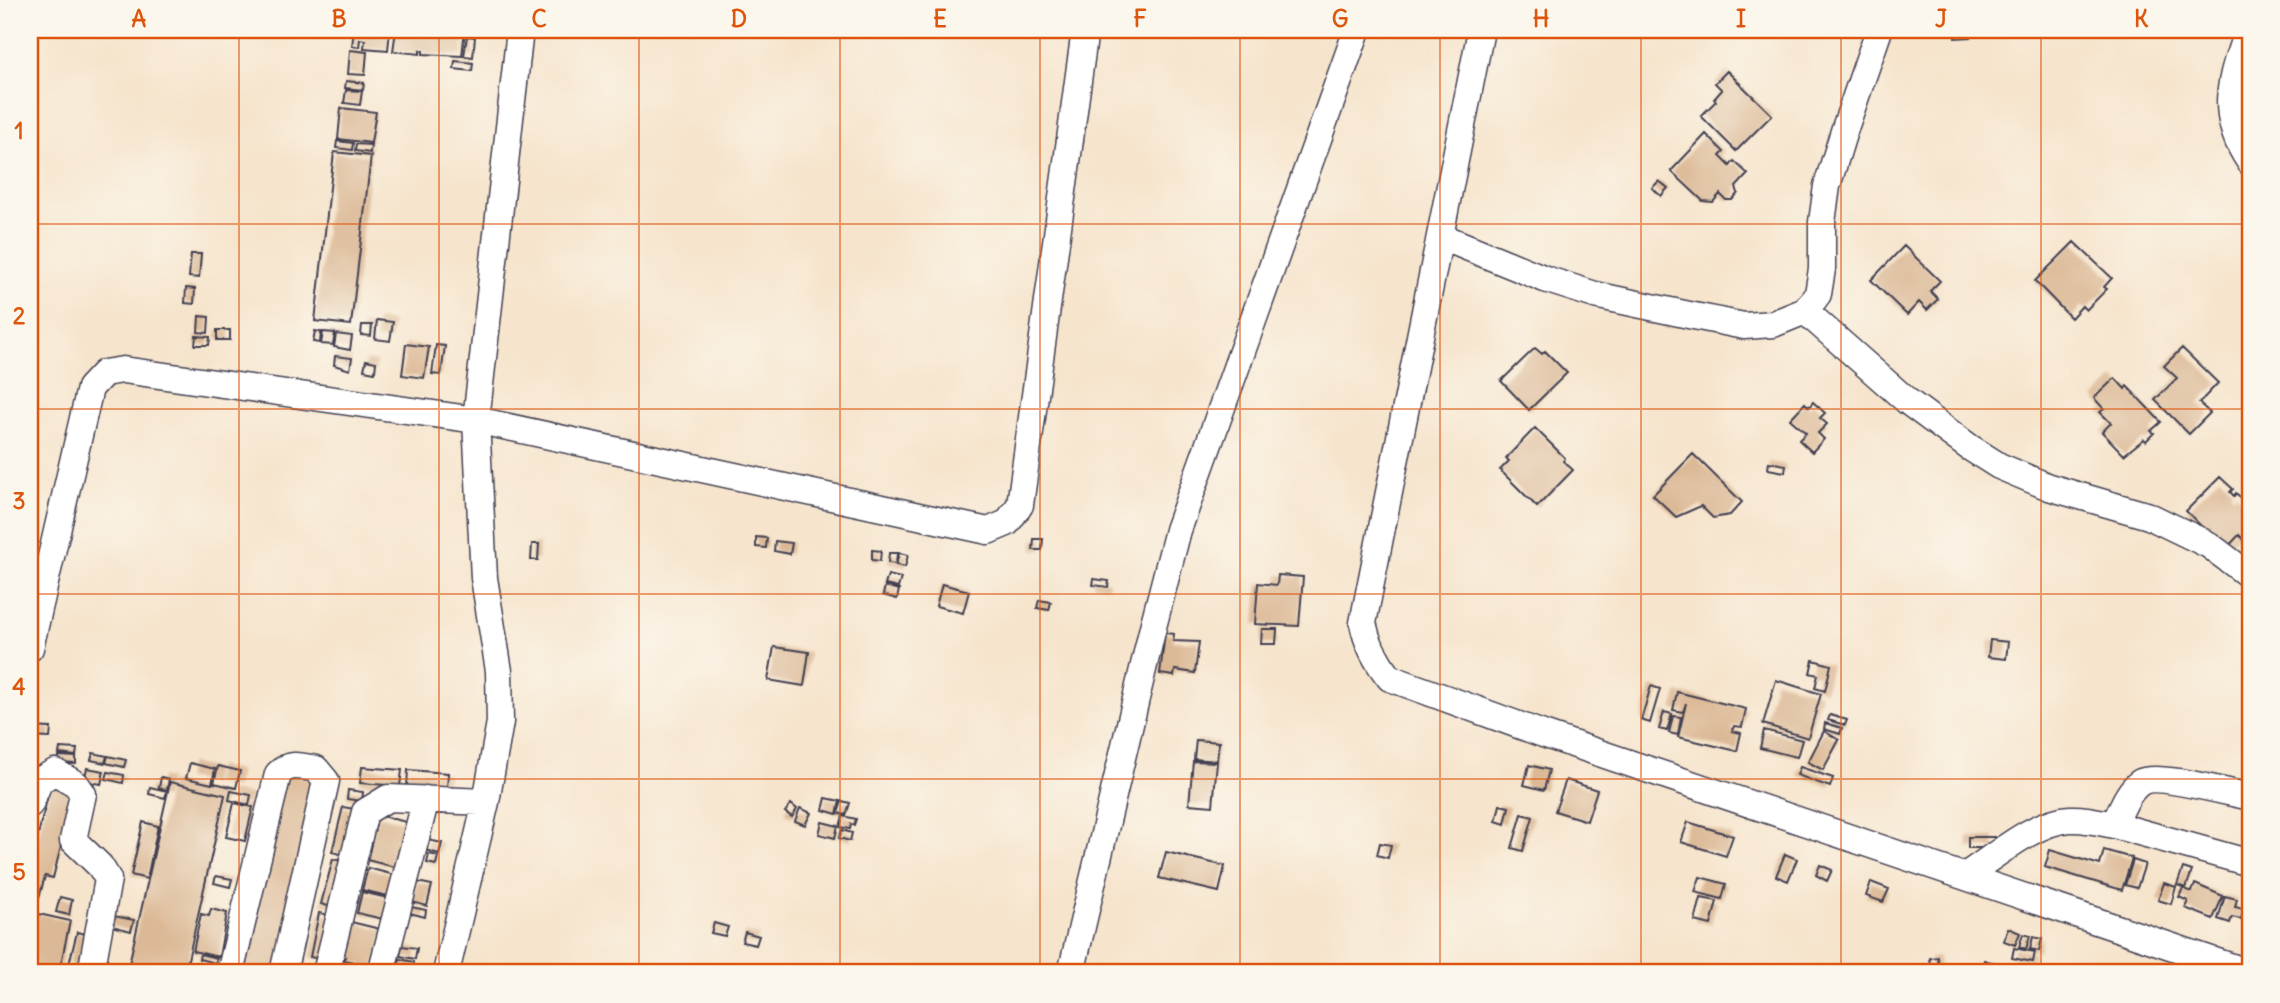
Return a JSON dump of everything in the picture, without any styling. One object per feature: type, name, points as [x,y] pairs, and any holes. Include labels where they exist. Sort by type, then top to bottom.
[{"type":"street","points":[[446,973],[486,802],[500,722],[499,671],[484,578],[476,420],[520,30]]},
{"type":"street","points":[[30,649],[90,388],[104,373],[123,370],[476,420],[988,531],[1007,523],[1020,505],[1085,30]]},
{"type":"street","points":[[1070,973],[1178,530],[1357,30]]},
{"type":"street","points":[[1481,30],[1363,623],[1366,638],[1385,672],[1390,678],[1542,734],[2250,973]]},
{"type":"street","points":[[1440,236],[1545,279],[1595,295],[1744,327],[1773,324],[1805,312],[1818,294],[1827,186],[1879,30]]},
{"type":"street","points":[[2248,30],[2235,68],[2229,109],[2234,131],[2250,162]]},
{"type":"street","points":[[1805,312],[1907,401],[1999,466],[2049,487],[2149,516],[2209,545],[2250,576]]},
{"type":"street","points":[[230,973],[278,774],[291,765],[316,768],[326,781],[283,973]]},
{"type":"street","points":[[30,804],[40,780],[55,772],[76,784],[83,794],[73,840],[100,866],[108,879],[91,973]]},
{"type":"street","points":[[2114,825],[2125,801],[2144,780],[2160,779],[2250,797]]},
{"type":"street","points":[[326,973],[365,812],[388,798],[486,802]]},
{"type":"street","points":[[381,973],[426,799]]},
{"type":"street","points":[[1965,876],[2039,827],[2068,819],[2092,820],[2114,825],[2250,863]]},
{"type":"building","points":[[354,30],[390,30],[388,50],[364,48],[365,40],[360,39],[359,47],[352,46]]},
{"type":"building","points":[[396,30],[465,30],[462,56],[423,54],[420,50],[420,54],[393,51]]},
{"type":"building","points":[[1955,30],[1970,30],[1971,37],[1955,38]]},
{"type":"building","points":[[467,36],[475,37],[473,57],[464,56]]},
{"type":"building","points":[[350,50],[367,52],[365,75],[348,74]]},
{"type":"building","points":[[455,61],[473,63],[472,71],[454,69]]},
{"type":"building","points":[[1727,71],[1772,115],[1736,151],[1701,116],[1716,101],[1714,99],[1722,90],[1715,83]]},
{"type":"building","points":[[346,81],[364,83],[363,90],[345,88]]},
{"type":"building","points":[[346,90],[362,91],[360,105],[344,103]]},
{"type":"building","points":[[341,108],[376,112],[371,143],[338,139]]},
{"type":"building","points":[[1706,134],[1724,152],[1720,156],[1730,166],[1734,161],[1748,174],[1736,187],[1738,193],[1732,200],[1726,200],[1720,194],[1713,202],[1703,201],[1671,171]]},
{"type":"building","points":[[337,141],[353,143],[352,150],[336,148]]},
{"type":"building","points":[[356,144],[371,145],[370,153],[355,151]]},
{"type":"building","points":[[334,152],[371,156],[351,325],[315,321]]},
{"type":"building","points":[[1659,181],[1668,188],[1661,196],[1652,188]]},
{"type":"building","points":[[2074,242],[2112,278],[2104,287],[2107,289],[2086,310],[2082,306],[2071,318],[2035,281]]},
{"type":"building","points":[[1904,246],[1940,281],[1930,291],[1938,299],[1927,310],[1919,302],[1907,315],[1871,280]]},
{"type":"building","points":[[191,254],[201,254],[199,278],[189,277]]},
{"type":"building","points":[[186,288],[195,289],[194,304],[185,303]]},
{"type":"building","points":[[199,316],[209,317],[208,333],[198,332]]},
{"type":"building","points":[[377,320],[393,322],[390,341],[375,339]]},
{"type":"building","points":[[362,325],[372,325],[371,336],[361,335]]},
{"type":"building","points":[[217,330],[230,330],[230,340],[217,340]]},
{"type":"building","points":[[315,331],[321,332],[320,343],[313,342]]},
{"type":"building","points":[[323,332],[335,333],[333,345],[321,344]]},
{"type":"building","points":[[336,334],[352,336],[350,350],[334,347]]},
{"type":"building","points":[[196,336],[210,337],[209,345],[195,345]]},
{"type":"building","points":[[406,344],[429,347],[424,378],[402,375]]},
{"type":"building","points":[[436,345],[445,346],[441,375],[432,374]]},
{"type":"building","points":[[1535,348],[1542,354],[1545,351],[1567,373],[1529,410],[1501,381]]},
{"type":"building","points":[[2182,348],[2218,383],[2199,403],[2210,413],[2189,434],[2155,400],[2177,378],[2164,366]]},
{"type":"building","points":[[335,356],[352,358],[350,370],[334,365]]},
{"type":"building","points":[[366,360],[376,362],[375,372],[364,370]]},
{"type":"building","points":[[2115,378],[2125,389],[2127,386],[2161,422],[2151,431],[2154,433],[2146,441],[2144,439],[2124,455],[2102,432],[2111,423],[2100,412],[2104,409],[2094,398]]},
{"type":"building","points":[[1813,402],[1825,413],[1820,418],[1827,424],[1818,433],[1824,439],[1812,452],[1799,440],[1806,433],[1790,419],[1805,403],[1809,407]]},
{"type":"building","points":[[1535,428],[1565,458],[1563,461],[1573,470],[1537,507],[1500,470],[1509,461],[1506,458]]},
{"type":"building","points":[[1693,454],[1742,502],[1730,515],[1713,518],[1701,506],[1676,517],[1653,495]]},
{"type":"building","points":[[1769,462],[1786,465],[1785,472],[1768,469]]},
{"type":"building","points":[[2220,477],[2233,489],[2230,492],[2234,496],[2236,493],[2250,507],[2250,536],[2245,541],[2239,535],[2225,550],[2186,511]]},
{"type":"building","points":[[756,537],[767,538],[766,548],[756,547]]},
{"type":"building","points":[[1034,539],[1043,539],[1042,550],[1033,550]]},
{"type":"building","points":[[775,541],[792,543],[790,554],[774,551]]},
{"type":"building","points":[[532,544],[539,544],[538,560],[531,560]]},
{"type":"building","points":[[872,550],[881,551],[880,561],[872,560]]},
{"type":"building","points":[[889,553],[897,553],[896,564],[888,563]]},
{"type":"building","points":[[899,553],[908,555],[905,567],[896,565]]},
{"type":"building","points":[[888,575],[901,578],[898,588],[885,585]]},
{"type":"building","points":[[1278,575],[1303,577],[1299,626],[1255,624],[1258,583],[1277,585]]},
{"type":"building","points":[[1094,579],[1109,581],[1108,587],[1093,585]]},
{"type":"building","points":[[942,584],[969,591],[963,613],[936,606]]},
{"type":"building","points":[[885,586],[899,590],[897,599],[883,595]]},
{"type":"building","points":[[1039,600],[1051,602],[1049,610],[1037,608]]},
{"type":"building","points":[[1262,629],[1277,629],[1276,644],[1261,644]]},
{"type":"building","points":[[1165,633],[1174,634],[1173,641],[1199,642],[1195,673],[1175,670],[1174,676],[1160,674]]},
{"type":"building","points":[[1990,640],[2008,642],[2006,659],[1988,657]]},
{"type":"building","points":[[774,647],[809,652],[804,686],[768,680]]},
{"type":"building","points":[[1813,660],[1831,665],[1825,691],[1815,688],[1818,675],[1810,673]]},
{"type":"building","points":[[1776,680],[1821,694],[1808,738],[1763,724]]},
{"type":"building","points":[[1651,686],[1660,689],[1650,723],[1641,720]]},
{"type":"building","points":[[1677,692],[1746,709],[1742,727],[1734,726],[1732,731],[1741,733],[1737,751],[1678,737],[1686,703],[1683,712],[1673,710]]},
{"type":"building","points":[[1664,712],[1672,714],[1667,731],[1659,729]]},
{"type":"building","points":[[1830,715],[1847,720],[1845,725],[1828,720]]},
{"type":"building","points":[[1673,716],[1681,717],[1678,735],[1669,733]]},
{"type":"building","points":[[1825,723],[1842,728],[1840,734],[1824,729]]},
{"type":"building","points":[[30,727],[51,728],[50,738],[30,737]]},
{"type":"building","points":[[1764,730],[1802,740],[1797,757],[1760,748]]},
{"type":"building","points":[[1824,731],[1839,740],[1823,770],[1808,762]]},
{"type":"building","points":[[1196,740],[1219,742],[1217,761],[1194,759]]},
{"type":"building","points":[[60,748],[77,749],[76,756],[59,754]]},
{"type":"building","points":[[93,753],[107,756],[105,763],[91,760]]},
{"type":"building","points":[[59,756],[76,757],[76,764],[58,763]]},
{"type":"building","points":[[108,756],[126,760],[124,767],[106,763]]},
{"type":"building","points":[[1193,761],[1217,762],[1213,806],[1189,804]]},
{"type":"building","points":[[190,763],[215,769],[212,784],[186,778]]},
{"type":"building","points":[[1529,765],[1549,770],[1544,790],[1524,785]]},
{"type":"building","points":[[218,766],[240,771],[236,788],[214,783]]},
{"type":"building","points":[[362,767],[402,770],[400,786],[360,783]]},
{"type":"building","points":[[1800,767],[1833,778],[1830,787],[1797,775]]},
{"type":"building","points":[[87,768],[104,771],[101,784],[84,781]]},
{"type":"building","points":[[408,770],[448,773],[447,790],[407,787]]},
{"type":"building","points":[[108,772],[124,775],[123,783],[106,779]]},
{"type":"building","points":[[285,774],[319,782],[275,973],[239,973]]},
{"type":"building","points":[[161,777],[169,779],[167,790],[159,788]]},
{"type":"building","points":[[1566,780],[1597,790],[1587,821],[1555,811]]},
{"type":"building","points":[[170,782],[225,795],[185,973],[127,973]]},
{"type":"building","points":[[51,784],[75,790],[53,878],[45,876],[39,898],[30,896],[30,866]]},
{"type":"building","points":[[150,787],[167,791],[165,798],[149,794]]},
{"type":"building","points":[[348,790],[363,792],[362,801],[347,799]]},
{"type":"building","points":[[231,791],[251,795],[249,805],[229,800]]},
{"type":"building","points":[[826,798],[840,801],[837,814],[823,810]]},
{"type":"building","points":[[842,801],[850,803],[846,815],[838,813]]},
{"type":"building","points":[[234,803],[253,807],[245,841],[226,837]]},
{"type":"building","points":[[791,804],[797,809],[792,817],[785,812]]},
{"type":"building","points":[[1500,805],[1509,807],[1505,824],[1496,821]]},
{"type":"building","points":[[343,807],[360,810],[349,856],[332,852]]},
{"type":"building","points":[[800,808],[811,813],[805,825],[795,821]]},
{"type":"building","points":[[1522,814],[1533,817],[1523,851],[1512,848]]},
{"type":"building","points":[[378,815],[410,823],[399,868],[367,860]]},
{"type":"building","points":[[843,816],[856,819],[850,829],[840,827]]},
{"type":"building","points":[[143,822],[158,826],[147,879],[131,875]]},
{"type":"building","points":[[822,822],[838,826],[835,838],[819,834]]},
{"type":"building","points":[[1688,822],[1733,836],[1726,856],[1681,842]]},
{"type":"building","points":[[842,830],[852,833],[850,841],[839,838]]},
{"type":"building","points":[[1968,837],[1994,837],[1994,848],[1968,848]]},
{"type":"building","points":[[428,840],[442,843],[439,854],[425,850]]},
{"type":"building","points":[[1380,843],[1391,845],[1388,858],[1377,855]]},
{"type":"building","points":[[2050,850],[2100,865],[2104,850],[2132,858],[2122,890],[2045,867]]},
{"type":"building","points":[[1166,852],[1225,866],[1219,892],[1159,878]]},
{"type":"building","points":[[429,854],[438,856],[436,865],[427,863]]},
{"type":"building","points":[[1785,854],[1797,859],[1788,881],[1776,876]]},
{"type":"building","points":[[333,859],[348,863],[335,908],[321,904]]},
{"type":"building","points":[[2133,860],[2145,864],[2137,888],[2125,885]]},
{"type":"building","points":[[1820,865],[1832,870],[1827,881],[1816,875]]},
{"type":"building","points":[[368,868],[398,876],[392,897],[362,890]]},
{"type":"building","points":[[2183,868],[2192,871],[2186,888],[2177,885]]},
{"type":"building","points":[[216,876],[232,879],[230,887],[214,883]]},
{"type":"building","points":[[1700,877],[1726,884],[1722,899],[1695,892]]},
{"type":"building","points":[[417,882],[432,885],[427,906],[412,902]]},
{"type":"building","points":[[1871,882],[1889,889],[1883,902],[1866,896]]},
{"type":"building","points":[[2164,883],[2176,887],[2171,904],[2158,900]]},
{"type":"building","points":[[2195,884],[2223,896],[2213,919],[2185,908],[2188,901],[2179,897],[2183,888],[2192,892]]},
{"type":"building","points":[[2247,891],[2250,892],[2250,908],[2243,906]]},
{"type":"building","points":[[362,892],[392,899],[387,920],[357,913]]},
{"type":"building","points":[[2225,896],[2237,899],[2235,907],[2244,909],[2241,919],[2232,917],[2230,923],[2218,919]]},
{"type":"building","points":[[60,897],[72,900],[69,915],[56,912]]},
{"type":"building","points":[[1701,898],[1717,901],[1711,925],[1695,921]]},
{"type":"building","points":[[411,907],[426,910],[425,917],[410,913]]},
{"type":"building","points":[[211,909],[227,913],[219,957],[193,951],[201,914],[209,916]]},
{"type":"building","points":[[30,912],[70,921],[59,973],[30,973]]},
{"type":"building","points":[[319,913],[334,916],[325,960],[310,957]]},
{"type":"building","points":[[114,916],[134,920],[131,931],[112,926]]},
{"type":"building","points":[[343,920],[384,930],[373,973],[361,971],[363,964],[344,960],[345,957],[334,954]]},
{"type":"building","points":[[714,923],[728,927],[725,936],[711,933]]},
{"type":"building","points":[[2008,928],[2020,933],[2015,945],[2004,941]]},
{"type":"building","points":[[77,932],[86,934],[78,966],[69,964]]},
{"type":"building","points":[[745,932],[759,936],[756,945],[742,942]]},
{"type":"building","points":[[2023,934],[2030,936],[2026,949],[2019,947]]},
{"type":"building","points":[[2033,937],[2042,939],[2039,951],[2030,949]]},
{"type":"building","points":[[402,946],[417,948],[415,959],[400,956]]},
{"type":"building","points":[[2014,948],[2035,952],[2033,962],[2012,958]]},
{"type":"building","points":[[200,954],[217,958],[215,963],[199,959]]},
{"type":"building","points":[[1938,957],[1939,971],[1932,972],[1930,958]]},
{"type":"building","points":[[400,959],[414,962],[412,973],[397,970]]},
{"type":"building","points":[[1984,960],[1994,963],[1991,973],[1981,970]]},
{"type":"building","points":[[2111,963],[2122,968],[2119,973],[2107,972]]},
{"type":"building","points":[[197,966],[214,970],[214,973],[195,973]]}]
